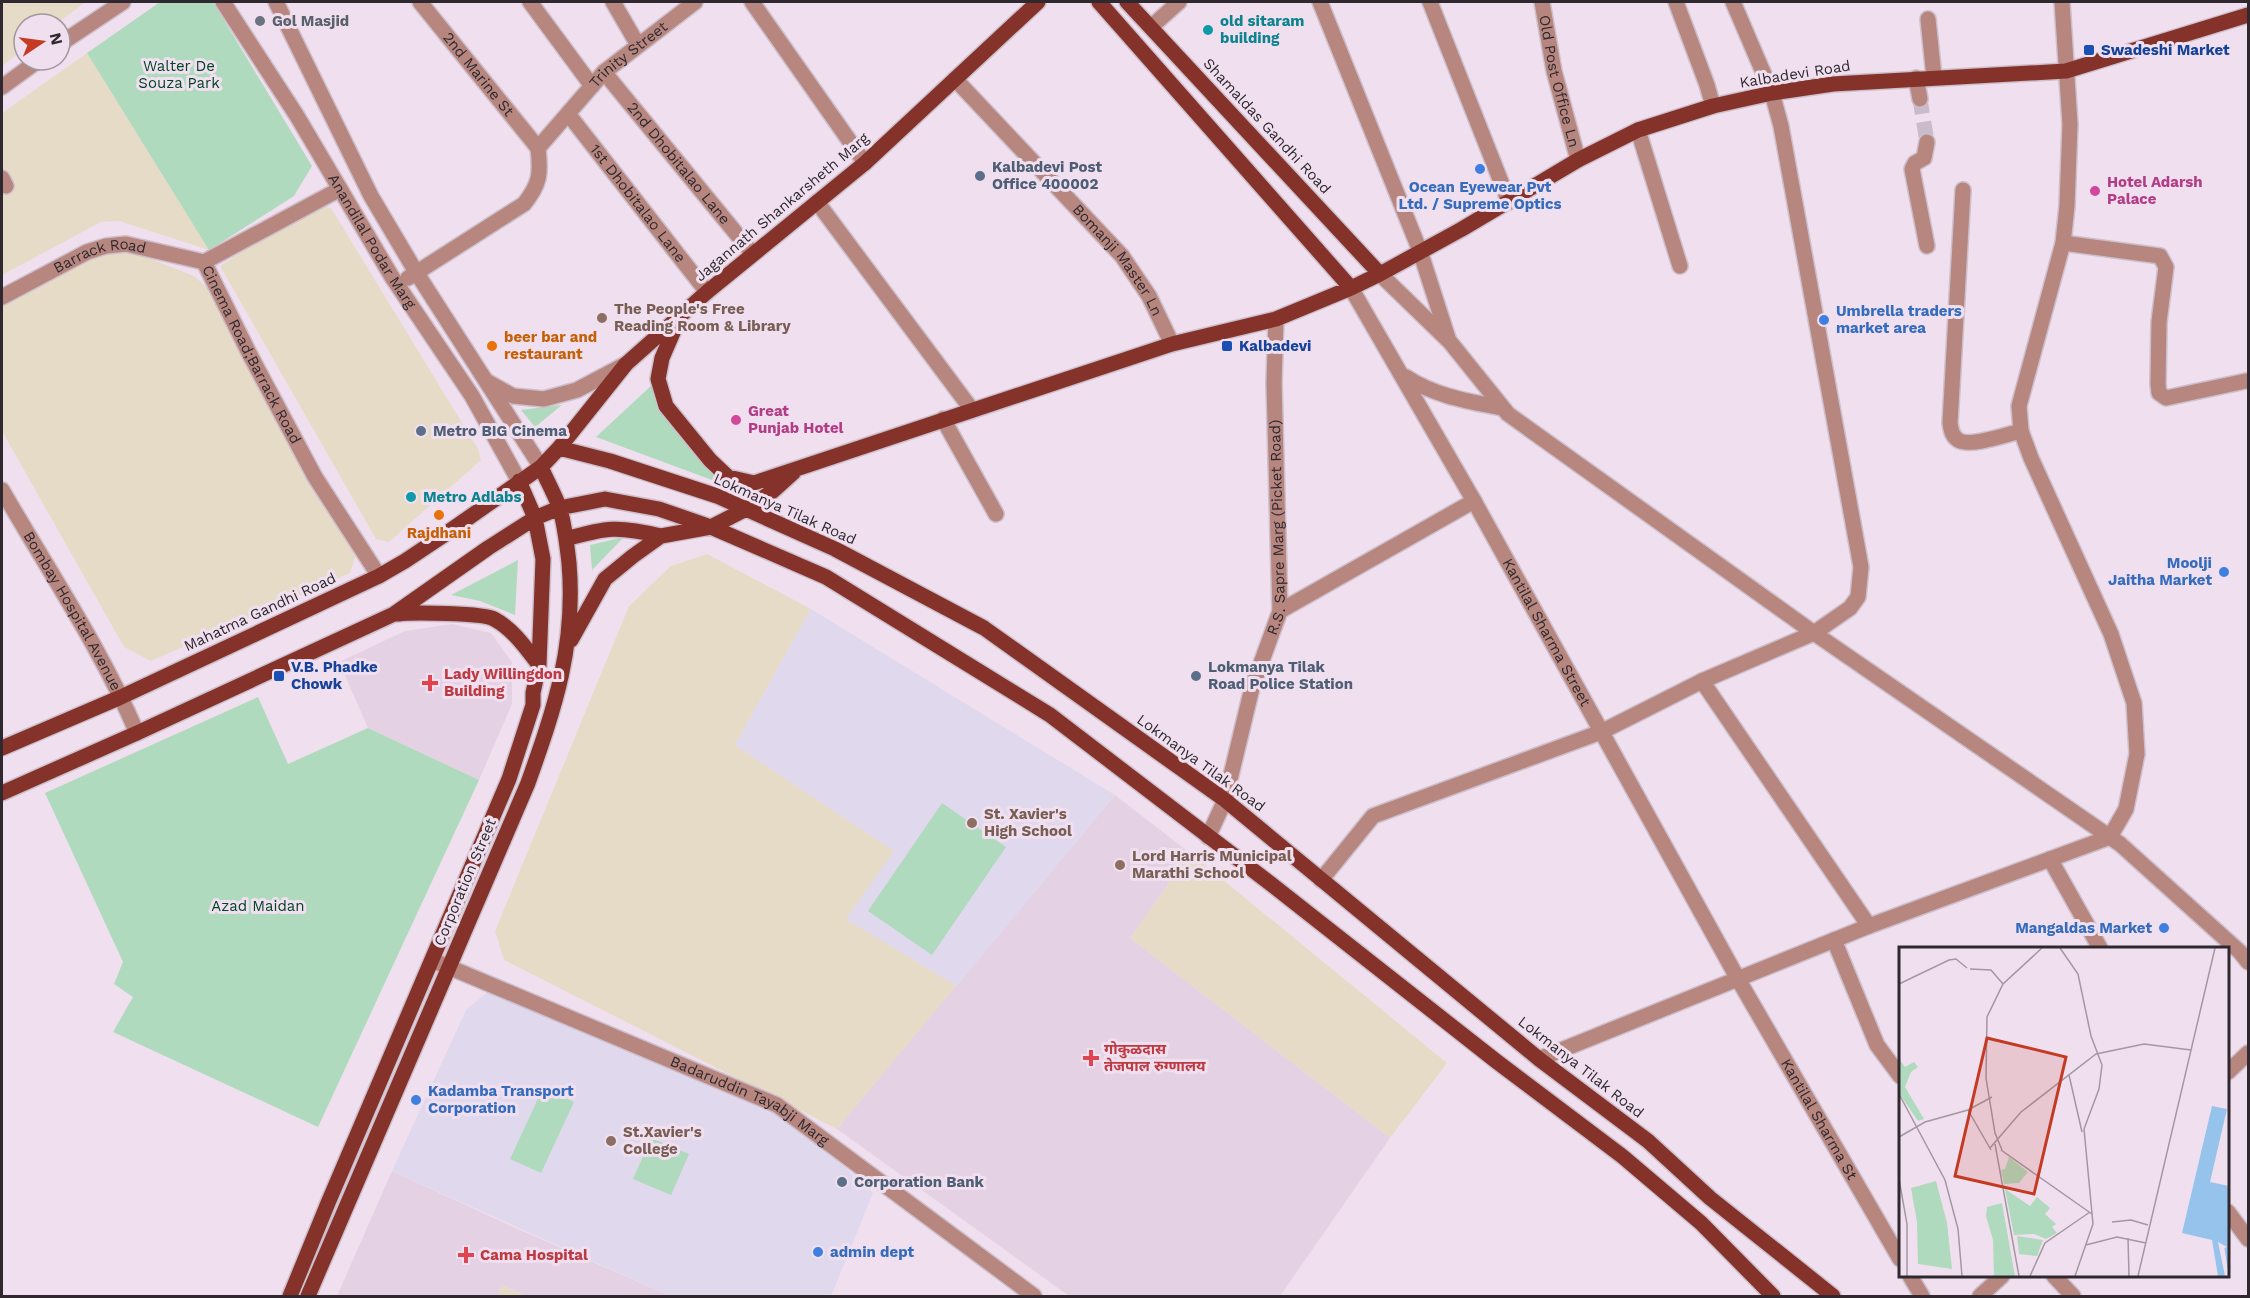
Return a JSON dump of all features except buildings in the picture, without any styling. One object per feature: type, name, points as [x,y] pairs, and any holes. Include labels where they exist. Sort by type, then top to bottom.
[{"type":"main road","name":"Jagannath Shankarsheth Marg","points":[[541,467],[626,364],[707,292],[865,163],[1038,2]]},
{"type":"main road","points":[[1099,2],[1352,288]]},
{"type":"main road","name":"Shamaldas Gandhi Road","points":[[1127,2],[1380,274]]},
{"type":"main road","name":"Kalbadevi Road","points":[[681,314],[662,357],[658,379],[666,406],[728,477],[754,483],[1172,344],[1276,319],[1380,274],[1509,202],[1578,160],[1638,130],[1713,106],[1772,93],[1833,84],[2066,71],[2248,15]]},
{"type":"main road","name":"Lokmanya Tilak Road","points":[[559,448],[632,468],[717,496],[835,549],[984,628],[1225,800],[1539,1059],[1648,1141],[1710,1198],[1833,1296]]},
{"type":"main road","points":[[566,539],[600,529],[630,528],[661,536],[711,527],[746,509],[773,491],[801,466]]},
{"type":"main road","name":"Mahatma Gandhi Road","points":[[2,748],[121,697],[379,576],[444,536],[541,467]]},
{"type":"main road","name":"Corporation Street","points":[[308,1296],[528,783],[554,710],[568,644],[571,591],[566,539],[560,508],[541,467]]},
{"type":"main road","name":"Corporation Street","points":[[290,1296],[509,779],[533,705],[539,665],[543,559],[535,518],[519,481]]},
{"type":"main road","points":[[2,793],[137,734],[394,614],[535,518],[560,508],[605,498],[659,509],[711,527],[826,577],[1050,715],[1622,1156],[1701,1223],[1773,1296]]},
{"type":"main road","points":[[568,644],[604,579],[661,536]]},
{"type":"main road","points":[[394,614],[414,611],[493,617],[517,636],[539,665]]},
{"type":"street","points":[[72,37],[123,2]]},
{"type":"street","name":"Anandilal Podar Marg","points":[[223,2],[297,116],[397,285],[471,396],[519,481]]},
{"type":"street","name":"Anandilal Podar Marg","points":[[276,2],[371,196],[541,467]]},
{"type":"street","name":"2nd Marine St","points":[[420,2],[538,148]]},
{"type":"street","points":[[530,2],[592,87]]},
{"type":"street","points":[[613,2],[638,45]]},
{"type":"street","name":"Trinity Street","points":[[538,148],[604,72],[695,2]]},
{"type":"street","points":[[753,2],[865,163]]},
{"type":"street","points":[[1151,27],[1179,2]]},
{"type":"street","points":[[1320,2],[1420,251],[1450,342]]},
{"type":"street","points":[[1430,2],[1509,202]]},
{"type":"street","name":"Old Post Office Ln","points":[[1542,2],[1554,71],[1578,160]]},
{"type":"street","points":[[1676,2],[1713,106]]},
{"type":"street","points":[[1321,880],[1373,816],[1601,732],[1702,681],[1814,633],[1850,608],[1858,597],[1861,567],[1791,176],[1772,93],[1733,2]]},
{"type":"street","points":[[1539,1059],[1869,926],[2110,837],[2126,809],[2137,754],[2134,704],[2111,634],[2031,458],[2021,431],[2019,406],[2063,243],[2067,206],[2070,124],[2062,2]]},
{"type":"street","points":[[1928,19],[1934,77]]},
{"type":"street","points":[[2,87],[23,72]]},
{"type":"street","name":"2nd Dhobitalao Lane","points":[[604,72],[753,254]]},
{"type":"street","points":[[1916,78],[1920,99]]},
{"type":"street","name":"Bomanji Master Ln","points":[[955,79],[1122,256],[1149,296],[1172,344]]},
{"type":"street","name":"1st Dhobitalao Lane","points":[[568,115],[707,292]]},
{"type":"street","points":[[1638,130],[1680,266]]},
{"type":"street","points":[[1926,246],[1912,169],[1915,163],[1924,158],[1927,142]]},
{"type":"street","points":[[397,285],[524,204],[535,190],[541,172],[538,148]]},
{"type":"street","name":"Cinema Road;Barrack Road","points":[[340,189],[204,262],[315,477],[379,576]]},
{"type":"street","points":[[1963,190],[1950,423],[1952,433],[1959,441],[1969,444],[2021,431]]},
{"type":"street","points":[[818,202],[972,410]]},
{"type":"street","points":[[2063,243],[2160,256],[2166,267],[2159,322],[2159,393],[2166,398],[2246,381]]},
{"type":"street","name":"Barrack Road","points":[[2,297],[87,252],[106,246],[126,244],[204,262]]},
{"type":"street","points":[[1380,274],[1450,342],[1502,408],[1814,633],[2110,837],[2246,953]]},
{"type":"street","name":"Kantilal Sharma Street","points":[[1352,288],[1474,501],[1738,979]]},
{"type":"street","name":"R.S. Sapre Marg (Picket Road)","points":[[1208,837],[1225,800],[1252,688],[1280,611],[1274,384],[1277,350],[1276,319]]},
{"type":"street","points":[[485,381],[513,396],[544,399],[577,390],[626,364]]},
{"type":"street","points":[[1403,375],[1421,387],[1450,398],[1502,408]]},
{"type":"street","points":[[943,419],[996,514]]},
{"type":"street","name":"Bombay Hospital Avenue","points":[[2,490],[121,697],[137,734]]},
{"type":"street","points":[[1280,611],[1474,501]]},
{"type":"street","points":[[1702,681],[1869,926]]},
{"type":"street","points":[[2050,859],[2099,947]]},
{"type":"street","points":[[1834,940],[1877,1045],[1899,1075]]},
{"type":"street","name":"Badaruddin Tayabji Marg","points":[[432,960],[777,1105],[1034,1296]]},
{"type":"street","name":"Kantilal Sharma St","points":[[1738,979],[1899,1257]]},
{"type":"street","points":[[2229,1071],[2248,1053]]},
{"type":"street","points":[[2229,1213],[2248,1239]]},
{"type":"street","points":[[1911,1277],[1922,1296]]},
{"type":"street","points":[[1980,1296],[2000,1277]]},
{"type":"street","points":[[2056,1277],[2073,1296]]},
{"type":"shaded area","points":[[2,2],[86,2],[72,12],[12,12],[12,58],[2,66]]},
{"type":"shaded area","points":[[87,53],[209,250],[119,221],[101,222],[2,275],[2,113],[60,72],[72,72],[72,64]]},
{"type":"shaded area","points":[[315,203],[331,208],[478,449],[481,460],[389,542],[376,539],[220,266]]},
{"type":"shaded area","points":[[123,248],[194,276],[217,296],[356,555],[350,573],[151,661],[124,647],[2,431],[2,304],[99,250]]},
{"type":"shaded area","points":[[707,554],[811,609],[735,745],[895,851],[847,919],[957,986],[837,1129],[504,960],[495,931],[629,606],[671,566]]},
{"type":"shaded area","name":"St. Xavier's High School","points":[[811,609],[1115,795],[957,986],[846,919],[894,851],[735,745]]},
{"type":"shaded area","name":"Lady Willingdon Building","points":[[452,624],[491,633],[512,662],[512,704],[479,780],[368,728],[339,662],[405,631]]},
{"type":"shaded area","name":"गोकुळदास तेजपाल रुग्णालय","points":[[1115,795],[1190,853],[1130,938],[1390,1138],[1280,1296],[1069,1296],[837,1129]]},
{"type":"shaded area","points":[[1190,853],[1447,1063],[1390,1138],[1130,938]]},
{"type":"shaded area","name":"St.Xavier's College","points":[[490,990],[783,1111],[873,1193],[831,1296],[670,1296],[392,1171],[466,1010]]},
{"type":"shaded area","name":"Cama Hospital","points":[[392,1171],[670,1296],[527,1296],[502,1285],[497,1296],[337,1296]]},
{"type":"shaded area","points":[[502,1285],[527,1296],[497,1296]]},
{"type":"green space","name":"Walter De Souza Park","points":[[160,2],[213,2],[312,166],[294,196],[209,250],[87,53]]},
{"type":"green space","points":[[653,384],[661,408],[720,483],[596,437]]},
{"type":"green space","points":[[562,405],[535,427],[521,410]]},
{"type":"green space","points":[[624,537],[592,570],[590,545]]},
{"type":"green space","points":[[518,560],[515,615],[480,601],[451,595]]},
{"type":"green space","name":"Azad Maidan","points":[[258,697],[288,764],[368,728],[479,780],[318,1127],[113,1032],[133,997],[114,984],[123,962],[45,793]]},
{"type":"green space","points":[[942,803],[1006,847],[932,955],[868,911]]},
{"type":"green space","points":[[543,1088],[574,1102],[541,1173],[510,1159]]},
{"type":"green space","points":[[651,1138],[689,1154],[671,1195],[633,1179]]},
{"type":"tunnel","points":[[1920,99],[1927,142]]},
{"type":"place","name":"Gol Masjid","points":[[260,21]]},
{"type":"place","name":"old sitaram building","points":[[1208,30]]},
{"type":"place","name":"Swadeshi Market","points":[[2089,50]]},
{"type":"place","name":"Ocean Eyewear Pvt Ltd. / Supreme Optics","points":[[1480,169]]},
{"type":"place","name":"Kalbadevi Post Office 400002","points":[[980,176]]},
{"type":"place","name":"Hotel Adarsh Palace","points":[[2095,191]]},
{"type":"place","name":"The People's Free Reading Room & Library","points":[[602,318]]},
{"type":"place","name":"Umbrella traders market area","points":[[1824,320]]},
{"type":"place","name":"beer bar and restaurant","points":[[492,346]]},
{"type":"place","name":"Kalbadevi","points":[[1227,346]]},
{"type":"place","name":"Great Punjab Hotel","points":[[736,420]]},
{"type":"place","name":"Metro BIG Cinema","points":[[421,431]]},
{"type":"place","name":"Metro Adlabs","points":[[411,497]]},
{"type":"place","name":"Rajdhani","points":[[439,515]]},
{"type":"place","name":"Moolji Jaitha Market","points":[[2224,572]]},
{"type":"place","name":"V.B. Phadke Chowk","points":[[279,676]]},
{"type":"place","name":"Lokmanya Tilak Road Police Station","points":[[1196,676]]},
{"type":"place","name":"Lady Willingdon Building","points":[[430,683]]},
{"type":"place","name":"St. Xavier's High School","points":[[972,823]]},
{"type":"place","name":"Lord Harris Municipal Marathi School","points":[[1120,865]]},
{"type":"place","name":"Mangaldas Market","points":[[2164,928]]},
{"type":"place","name":"गोकुळदास तेजपाल रुग्णालय","points":[[1091,1058]]},
{"type":"place","name":"Kadamba Transport Corporation","points":[[416,1100]]},
{"type":"place","name":"St.Xavier's College","points":[[611,1141]]},
{"type":"place","name":"Corporation Bank","points":[[842,1182]]},
{"type":"place","name":"admin dept","points":[[818,1252]]},
{"type":"place","name":"Cama Hospital","points":[[466,1255]]}]
